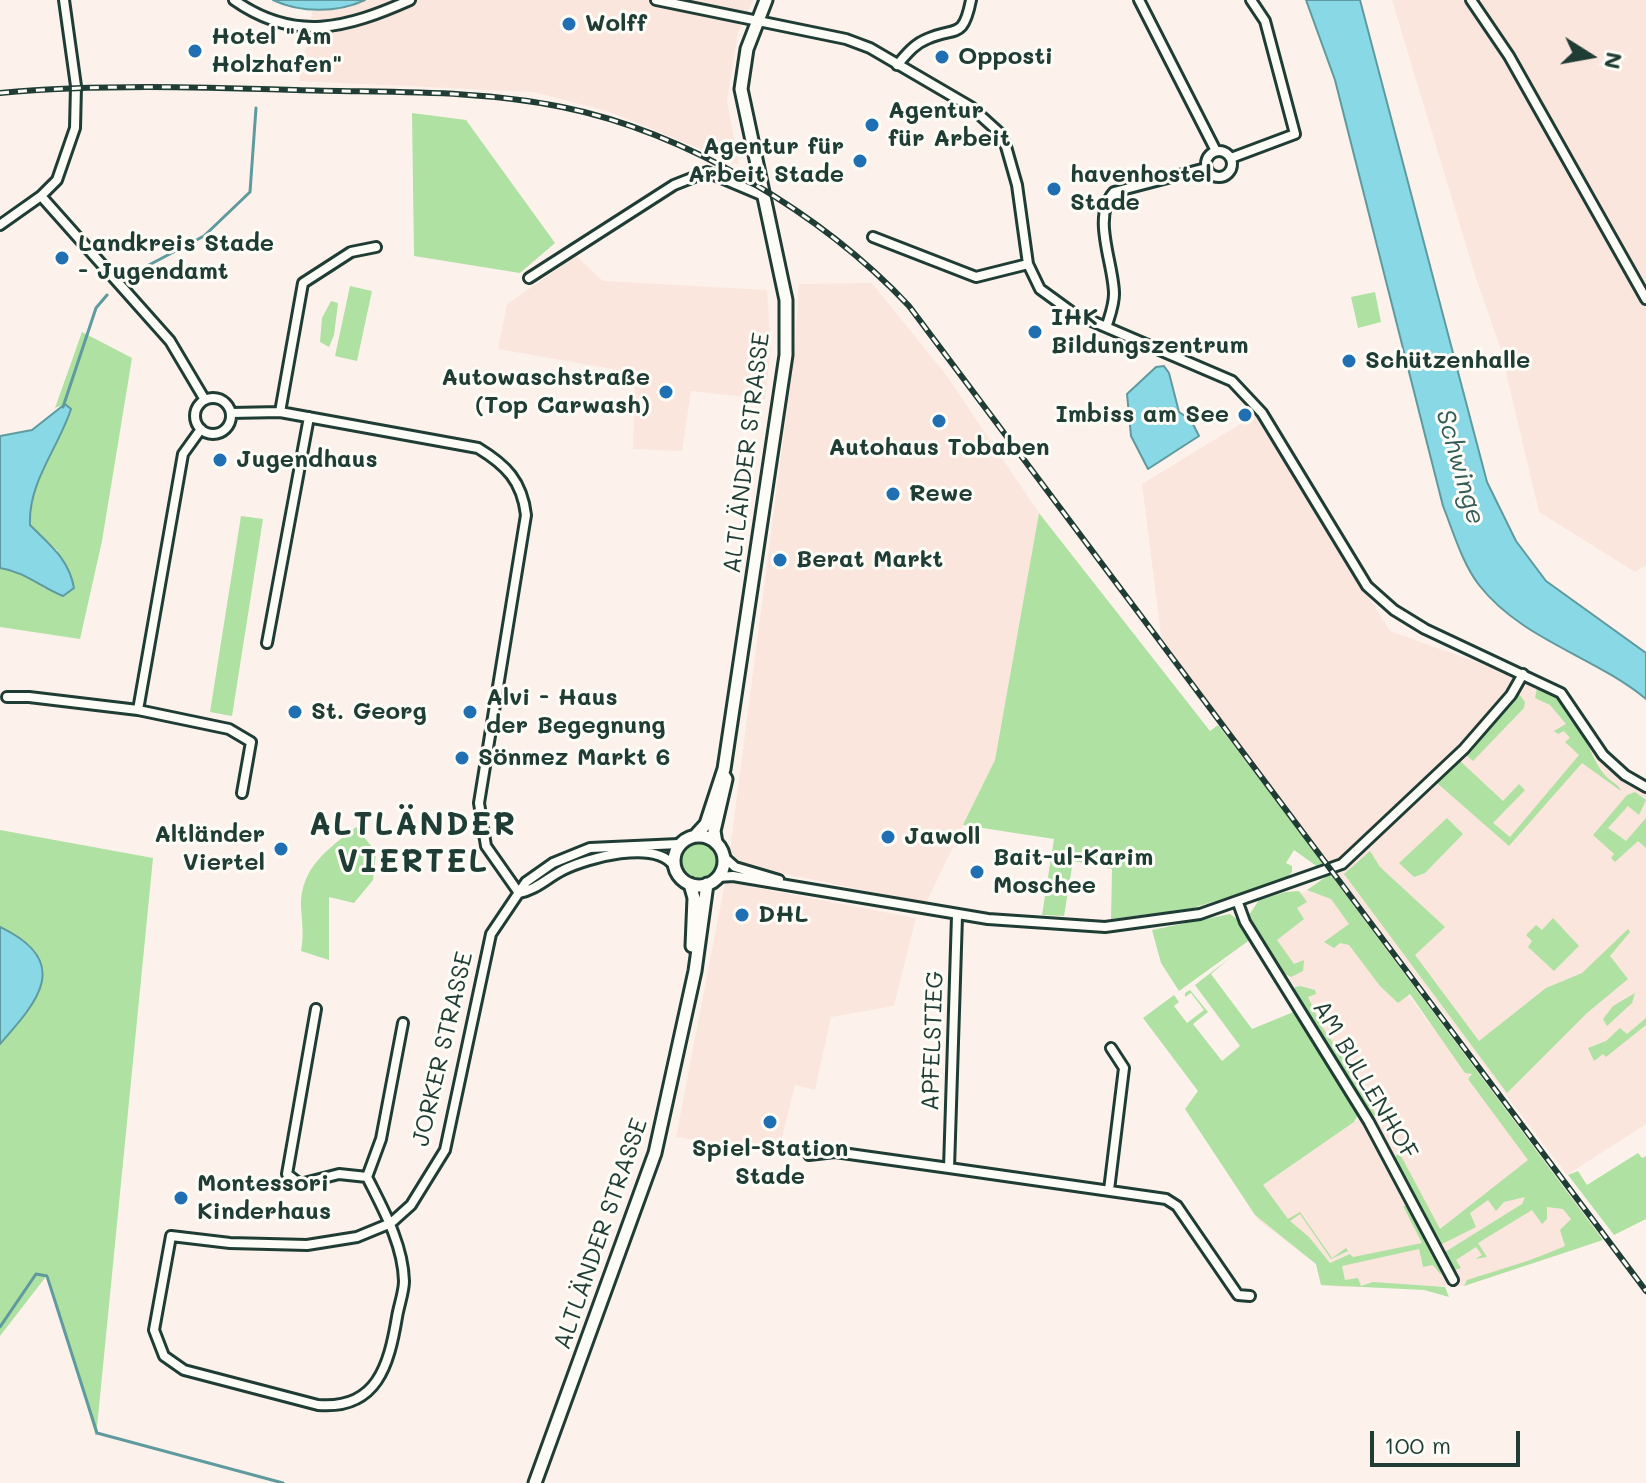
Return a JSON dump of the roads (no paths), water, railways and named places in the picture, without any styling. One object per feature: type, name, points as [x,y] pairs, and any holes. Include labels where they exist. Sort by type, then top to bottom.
[{"type":"main road","name":"ALTLÄNDER STRASSE","points":[[716,843],[714,831],[726,779],[723,774],[786,355],[786,300],[741,89],[747,49],[766,0]]},
{"type":"main road","name":"ALTLÄNDER STRASSE","points":[[695,836],[706,826],[719,777],[723,774]]},
{"type":"main road","points":[[695,836],[716,843],[724,857],[712,881],[690,884],[681,879],[674,866],[679,844],[695,836]]},
{"type":"main road","name":"ALTLÄNDER STRASSE","points":[[688,994],[712,881]]},
{"type":"main road","name":"ALTLÄNDER STRASSE","points":[[535,1483],[655,1153],[670,1096],[688,994],[694,910],[690,884]]},
{"type":"street","points":[[0,225],[41,196],[57,180],[77,118],[76,86],[64,0]]},
{"type":"street","points":[[234,0],[263,18],[321,28],[373,16],[410,0]]},
{"type":"street","points":[[656,0],[846,39],[971,107],[1003,136],[1017,185],[1028,264],[1040,289],[1057,303],[1232,381],[1262,413],[1367,586],[1394,610],[1425,629],[1563,695],[1603,755],[1625,775],[1646,787]]},
{"type":"street","points":[[897,65],[917,44],[957,31],[964,24],[971,0]]},
{"type":"street","points":[[1139,0],[1216,151]]},
{"type":"street","points":[[1231,158],[1295,134],[1265,21],[1251,0]]},
{"type":"street","points":[[1471,0],[1509,56],[1646,299]]},
{"type":"street","points":[[1216,151],[1225,152],[1231,158],[1231,171],[1225,176],[1213,176],[1206,168],[1209,155],[1216,151]]},
{"type":"street","points":[[1107,325],[1114,294],[1105,223],[1106,201],[1114,192],[1206,168]]},
{"type":"street","points":[[529,278],[674,185],[707,172],[764,196]]},
{"type":"street","points":[[41,196],[170,341],[205,400]]},
{"type":"street","points":[[873,237],[976,277],[1028,264]]},
{"type":"street","points":[[280,412],[303,283],[351,252],[376,247]]},
{"type":"street","points":[[205,400],[219,399],[231,413]]},
{"type":"street","points":[[205,400],[195,414],[201,429],[210,433],[221,432],[228,424],[231,413]]},
{"type":"street","points":[[231,413],[280,412],[309,417],[478,448],[502,462],[523,492],[526,515],[479,803],[486,846],[504,876],[519,893],[531,891],[572,866],[618,853],[662,856],[674,866]]},
{"type":"street","points":[[267,643],[309,417]]},
{"type":"street","points":[[138,710],[183,454],[201,429]]},
{"type":"street","points":[[712,881],[733,876],[957,916],[1115,926],[1182,918],[1238,903],[1332,870],[1346,861],[1464,749],[1511,695],[1523,674]]},
{"type":"street","points":[[7,697],[138,710],[229,729],[251,742],[242,793]]},
{"type":"street","name":"JORKER STRASSE","points":[[391,1223],[404,1281],[390,1356],[372,1387],[357,1400],[336,1407],[318,1405],[184,1370],[164,1356],[154,1330],[171,1236],[230,1243],[307,1245],[357,1237],[391,1223],[411,1205],[445,1150],[491,934],[519,893],[541,870],[584,849],[627,844],[670,847],[679,844]]},
{"type":"street","points":[[724,857],[735,867],[794,886]]},
{"type":"street","name":"AM BULLENHOF","points":[[1238,903],[1245,922],[1387,1153],[1453,1280]]},
{"type":"street","name":"APFELSTIEG","points":[[949,1168],[957,916]]},
{"type":"street","points":[[316,1009],[287,1174],[300,1184],[339,1174],[367,1177]]},
{"type":"street","points":[[391,1223],[367,1177],[381,1139],[403,1023]]},
{"type":"street","points":[[1109,1190],[1124,1068],[1111,1048]]},
{"type":"street","points":[[809,1155],[835,1152],[1166,1199],[1177,1206],[1238,1295],[1250,1296]]},
{"type":"water","points":[[273,0],[365,0],[319,10]]},
{"type":"water","name":"Schwinge","points":[[1306,0],[1360,0],[1487,482],[1516,541],[1546,581],[1646,653],[1646,699],[1626,684],[1537,634],[1496,604],[1479,585],[1458,547],[1443,506],[1335,80]]},
{"type":"water","points":[[1164,366],[1169,373],[1179,412],[1191,420],[1199,436],[1148,469],[1131,436],[1127,394],[1156,367]]},
{"type":"water","points":[[65,404],[71,409],[34,494],[30,525],[58,553],[68,569],[74,588],[63,596],[18,573],[0,568],[0,436],[32,430]]},
{"type":"water","points":[[0,927],[23,940],[36,954],[42,968],[42,982],[26,1012],[0,1044]]},
{"type":"waterway","points":[[128,276],[204,236],[250,192],[256,108]]},
{"type":"waterway","points":[[63,407],[96,308],[107,295]]},
{"type":"waterway","points":[[0,1327],[36,1274],[47,1276],[97,1433],[283,1483]]},
{"type":"railway","points":[[0,93],[74,88],[185,87],[430,93],[529,101],[609,119],[656,136],[750,181],[794,209],[874,272],[909,306],[1646,1291]]},
{"type":"place","name":"Wolff","points":[[569,24]]},
{"type":"place","name":"Hotel \"Am Holzhafen\"","points":[[195,51]]},
{"type":"place","name":"Opposti","points":[[942,57]]},
{"type":"place","name":"Agentur für Arbeit","points":[[872,125]]},
{"type":"place","name":"Agentur für Arbeit Stade","points":[[860,161]]},
{"type":"place","name":"havenhostel Stade","points":[[1054,189]]},
{"type":"place","name":"Landkreis Stade - Jugendamt","points":[[62,258]]},
{"type":"place","name":"IHK Bildungszentrum","points":[[1035,332]]},
{"type":"place","name":"Schützenhalle","points":[[1349,361]]},
{"type":"place","name":"Autowaschstraße (Top Carwash)","points":[[666,392]]},
{"type":"place","name":"Imbiss am See","points":[[1245,415]]},
{"type":"place","name":"Autohaus Tobaben","points":[[939,421]]},
{"type":"place","name":"Jugendhaus","points":[[220,460]]},
{"type":"place","name":"Rewe","points":[[893,494]]},
{"type":"place","name":"Berat Markt","points":[[780,560]]},
{"type":"place","name":"St. Georg","points":[[295,712]]},
{"type":"place","name":"Alvi - Haus der Begegnung","points":[[470,712]]},
{"type":"place","name":"Sönmez Markt 6","points":[[462,758]]},
{"type":"place","name":"Jawoll","points":[[888,837]]},
{"type":"place","name":"Altländer Viertel","points":[[281,849]]},
{"type":"place","name":"Bait-ul-Karim Moschee","points":[[977,872]]},
{"type":"place","name":"DHL","points":[[742,915]]},
{"type":"place","name":"Spiel-Station Stade","points":[[770,1122]]},
{"type":"place","name":"Montessori Kinderhaus","points":[[181,1198]]},
{"type":"district","name":"ALTLÄNDER VIERTEL","points":[[413,844]]}]
